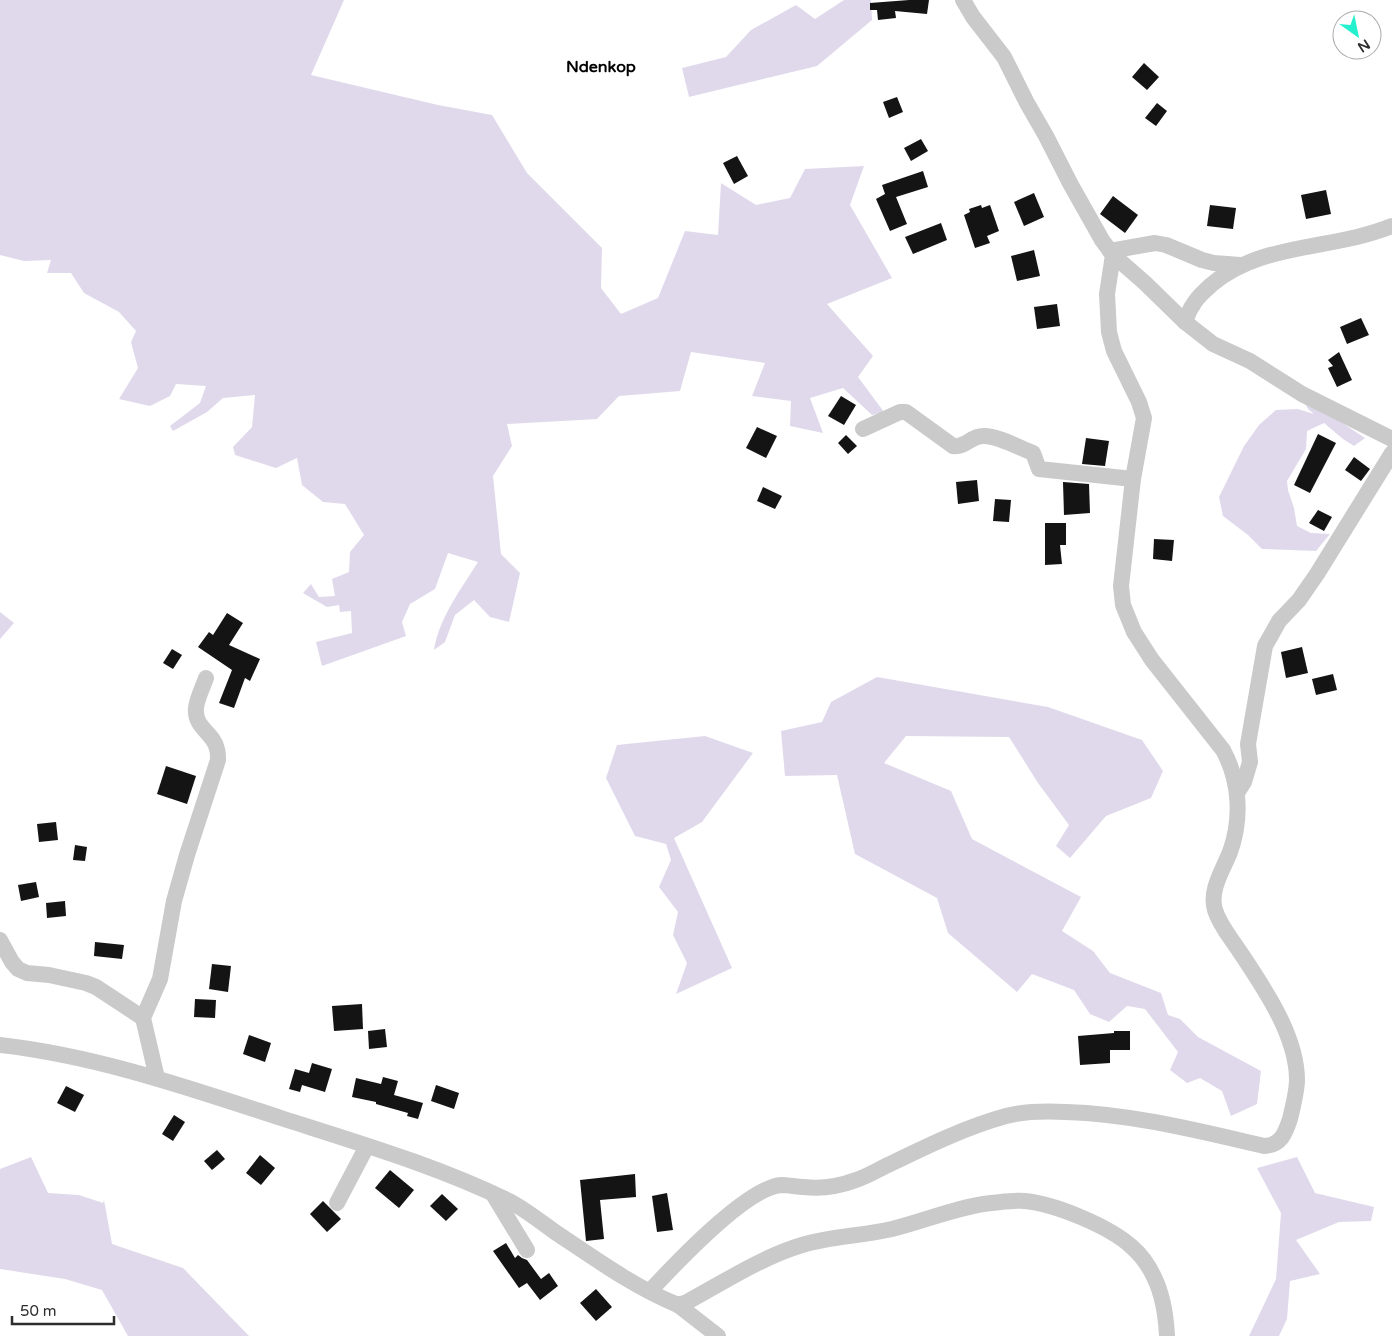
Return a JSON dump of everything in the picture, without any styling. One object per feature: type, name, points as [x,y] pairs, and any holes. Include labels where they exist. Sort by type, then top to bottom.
[{"type":"street","points":[[963,0],[1004,57],[1027,104],[1111,253],[1185,322],[1213,344],[1250,361],[1302,394],[1392,439]]},
{"type":"street","points":[[1185,322],[1193,304],[1203,292],[1240,265],[1288,250],[1331,243],[1392,226]]},
{"type":"street","points":[[1111,253],[1155,243],[1166,245],[1202,260],[1240,265]]},
{"type":"street","points":[[650,1291],[695,1244],[744,1202],[763,1191],[781,1185],[822,1188],[858,1180],[889,1164],[979,1125],[1007,1116],[1049,1111],[1112,1115],[1186,1128],[1264,1146],[1274,1146],[1280,1140],[1290,1120],[1296,1096],[1297,1080],[1292,1047],[1272,1000],[1221,924],[1214,908],[1213,895],[1215,888],[1230,852],[1236,831],[1237,793],[1231,764],[1223,750],[1152,660],[1134,632],[1123,605],[1122,586],[1133,479],[1144,418],[1139,402],[1114,351],[1108,332],[1107,294],[1111,253]]},
{"type":"street","points":[[863,429],[900,412],[906,412],[953,446],[965,445],[983,436],[994,438],[1033,453],[1039,469],[1133,479]]},
{"type":"street","points":[[1237,793],[1246,778],[1250,762],[1248,744],[1266,646],[1279,621],[1299,600],[1318,574],[1392,453]]},
{"type":"street","points":[[157,1078],[143,1018],[160,979],[174,901],[218,760],[218,748],[197,719],[196,707],[206,678]]},
{"type":"street","points":[[0,940],[18,969],[27,973],[49,975],[86,983],[96,987],[143,1018]]},
{"type":"street","points":[[0,1045],[48,1051],[157,1078],[420,1163],[472,1184],[512,1203],[601,1263],[678,1305],[718,1336]]},
{"type":"street","points":[[337,1203],[367,1146]]},
{"type":"street","points":[[493,1194],[527,1250]]},
{"type":"street","points":[[678,1305],[777,1255],[801,1245],[892,1229],[938,1214],[988,1204],[1024,1201],[1046,1205],[1070,1213],[1103,1227],[1131,1246],[1154,1277],[1161,1294],[1167,1336]]},
{"type":"shaded area","points":[[0,0],[344,0],[311,75],[438,105],[492,115],[527,173],[602,248],[601,288],[621,314],[658,298],[685,231],[718,235],[721,183],[756,205],[790,198],[805,169],[864,166],[850,205],[892,278],[827,304],[873,356],[858,377],[884,412],[872,415],[843,388],[810,398],[823,433],[790,426],[791,401],[752,396],[765,363],[691,352],[680,391],[619,396],[597,419],[507,424],[512,446],[493,476],[501,554],[520,573],[509,622],[490,617],[474,600],[455,615],[445,642],[434,650],[446,615],[478,562],[448,553],[435,589],[410,604],[402,622],[406,636],[322,666],[316,642],[352,633],[351,611],[340,612],[339,605],[327,607],[303,593],[311,584],[319,597],[335,596],[332,579],[349,572],[350,552],[364,535],[345,504],[323,502],[302,485],[297,458],[276,468],[235,455],[233,447],[252,427],[255,395],[223,398],[207,412],[173,431],[170,426],[200,403],[206,386],[176,384],[170,396],[150,406],[119,399],[138,368],[131,342],[136,331],[119,312],[84,293],[71,273],[47,273],[51,260],[24,261],[0,255]]},
{"type":"shaded area","points":[[844,0],[871,0],[872,20],[817,66],[689,97],[682,68],[726,57],[751,30],[796,5],[815,19]]},
{"type":"shaded area","points":[[1305,403],[1317,406],[1365,438],[1354,446],[1324,423],[1307,431],[1306,449],[1287,481],[1288,490],[1297,526],[1311,533],[1330,534],[1316,551],[1262,549],[1248,535],[1223,516],[1219,497],[1244,446],[1259,425],[1276,410],[1298,409],[1314,414]]},
{"type":"shaded area","points":[[0,612],[14,623],[0,639]]},
{"type":"shaded area","points":[[877,677],[1048,707],[1142,740],[1163,771],[1151,798],[1106,816],[1070,858],[1056,846],[1069,825],[1038,783],[1009,737],[906,736],[884,763],[951,791],[972,839],[1081,897],[1062,931],[1093,951],[1110,973],[1161,993],[1168,1015],[1180,1019],[1198,1037],[1261,1071],[1257,1104],[1231,1116],[1222,1091],[1200,1078],[1187,1083],[1170,1070],[1178,1052],[1145,1009],[1127,1006],[1109,1022],[1090,1014],[1074,990],[1032,974],[1017,992],[948,933],[937,898],[855,854],[837,775],[785,776],[781,731],[822,722],[831,702]]},
{"type":"shaded area","points":[[705,736],[753,753],[702,822],[674,838],[732,968],[676,994],[687,963],[673,935],[678,912],[659,887],[671,860],[666,844],[635,836],[606,778],[617,745]]},
{"type":"shaded area","points":[[31,1157],[48,1193],[79,1195],[103,1203],[104,1200],[112,1244],[183,1268],[249,1336],[128,1336],[102,1290],[65,1279],[0,1269],[0,1169]]},
{"type":"shaded area","points":[[1297,1157],[1315,1193],[1374,1207],[1371,1221],[1339,1222],[1296,1240],[1320,1274],[1290,1281],[1287,1319],[1279,1336],[1249,1336],[1276,1279],[1281,1213],[1257,1168]]},
{"type":"building","points":[[929,0],[927,14],[895,11],[896,18],[878,20],[877,10],[870,10],[870,3]]},
{"type":"building","points":[[1144,63],[1159,77],[1147,90],[1132,77]]},
{"type":"building","points":[[897,97],[903,112],[889,118],[883,102]]},
{"type":"building","points":[[1157,103],[1167,111],[1156,126],[1145,118]]},
{"type":"building","points":[[921,139],[928,151],[911,161],[904,148]]},
{"type":"building","points":[[737,156],[748,176],[734,184],[723,163]]},
{"type":"building","points":[[923,171],[928,187],[896,197],[907,224],[890,231],[876,199],[885,194],[882,185]]},
{"type":"building","points":[[1326,190],[1331,214],[1306,219],[1301,195]]},
{"type":"building","points":[[1034,193],[1044,217],[1024,226],[1014,202]]},
{"type":"building","points":[[1113,196],[1138,215],[1125,233],[1100,214]]},
{"type":"building","points":[[981,205],[982,208],[990,205],[999,231],[987,236],[990,243],[975,248],[964,215],[970,212],[969,209]]},
{"type":"building","points":[[1210,205],[1236,208],[1233,229],[1207,226]]},
{"type":"building","points":[[941,223],[947,240],[913,254],[905,237]]},
{"type":"building","points":[[1034,250],[1040,276],[1017,281],[1011,256]]},
{"type":"building","points":[[1057,304],[1060,326],[1037,329],[1034,307]]},
{"type":"building","points":[[1361,318],[1369,335],[1347,344],[1340,327]]},
{"type":"building","points":[[1339,352],[1352,380],[1337,387],[1328,368],[1333,366],[1328,360]]},
{"type":"building","points":[[841,396],[856,405],[844,425],[828,416]]},
{"type":"building","points":[[757,427],[777,436],[766,458],[746,448]]},
{"type":"building","points":[[1318,434],[1336,443],[1310,493],[1294,485]]},
{"type":"building","points":[[846,435],[857,446],[848,454],[838,443]]},
{"type":"building","points":[[1086,438],[1109,441],[1105,466],[1082,464]]},
{"type":"building","points":[[1354,457],[1370,469],[1361,481],[1345,470]]},
{"type":"building","points":[[977,480],[979,501],[958,504],[956,482]]},
{"type":"building","points":[[1063,482],[1089,484],[1090,513],[1064,515]]},
{"type":"building","points":[[763,487],[782,496],[775,509],[757,501]]},
{"type":"building","points":[[995,499],[1011,500],[1009,522],[993,521]]},
{"type":"building","points":[[1318,510],[1332,517],[1324,531],[1309,523]]},
{"type":"building","points":[[1045,523],[1066,523],[1066,545],[1060,545],[1062,564],[1045,565]]},
{"type":"building","points":[[1154,539],[1174,540],[1172,561],[1153,559]]},
{"type":"building","points":[[227,613],[243,623],[229,645],[260,659],[250,681],[245,678],[234,708],[219,703],[232,670],[198,647],[209,632],[213,635]]},
{"type":"building","points":[[1302,647],[1308,673],[1286,678],[1281,652]]},
{"type":"building","points":[[172,649],[182,655],[173,669],[163,663]]},
{"type":"building","points":[[1333,674],[1337,690],[1316,695],[1312,679]]},
{"type":"building","points":[[166,766],[196,776],[187,804],[157,794]]},
{"type":"building","points":[[56,822],[58,840],[39,842],[37,824]]},
{"type":"building","points":[[75,845],[87,847],[85,861],[73,860]]},
{"type":"building","points":[[36,882],[39,897],[21,901],[18,885]]},
{"type":"building","points":[[65,901],[66,916],[47,918],[46,903]]},
{"type":"building","points":[[95,942],[124,945],[122,959],[94,956]]},
{"type":"building","points":[[212,964],[231,966],[228,992],[209,989]]},
{"type":"building","points":[[195,999],[216,1000],[215,1018],[194,1017]]},
{"type":"building","points":[[362,1004],[363,1029],[334,1031],[332,1006]]},
{"type":"building","points":[[385,1029],[387,1047],[369,1049],[368,1031]]},
{"type":"building","points":[[1114,1031],[1130,1031],[1130,1050],[1110,1050],[1110,1063],[1080,1065],[1078,1036],[1114,1033]]},
{"type":"building","points":[[249,1035],[271,1043],[265,1062],[243,1054]]},
{"type":"building","points":[[312,1063],[332,1069],[325,1092],[302,1085],[300,1092],[289,1089],[295,1069],[309,1073]]},
{"type":"building","points":[[383,1077],[398,1081],[394,1095],[423,1103],[418,1119],[407,1116],[408,1113],[376,1104],[376,1102],[352,1097],[356,1078],[381,1084]]},
{"type":"building","points":[[436,1085],[459,1093],[454,1109],[431,1101]]},
{"type":"building","points":[[66,1086],[84,1095],[75,1112],[57,1103]]},
{"type":"building","points":[[174,1115],[185,1122],[173,1141],[162,1134]]},
{"type":"building","points":[[217,1150],[225,1159],[212,1170],[204,1161]]},
{"type":"building","points":[[260,1155],[275,1168],[261,1185],[246,1173]]},
{"type":"building","points":[[390,1170],[414,1190],[399,1208],[375,1188]]},
{"type":"building","points":[[635,1174],[636,1197],[600,1200],[604,1239],[586,1241],[580,1180]]},
{"type":"building","points":[[667,1193],[673,1230],[657,1232],[652,1196]]},
{"type":"building","points":[[442,1194],[458,1209],[446,1221],[430,1206]]},
{"type":"building","points":[[323,1201],[341,1219],[327,1232],[310,1214]]},
{"type":"building","points":[[506,1243],[515,1258],[518,1255],[527,1260],[541,1279],[549,1273],[558,1286],[540,1300],[527,1283],[519,1288],[493,1251]]},
{"type":"building","points":[[596,1289],[612,1307],[596,1321],[580,1303]]},
{"type":"district","name":"Ndenkop","points":[[601,67]]}]
